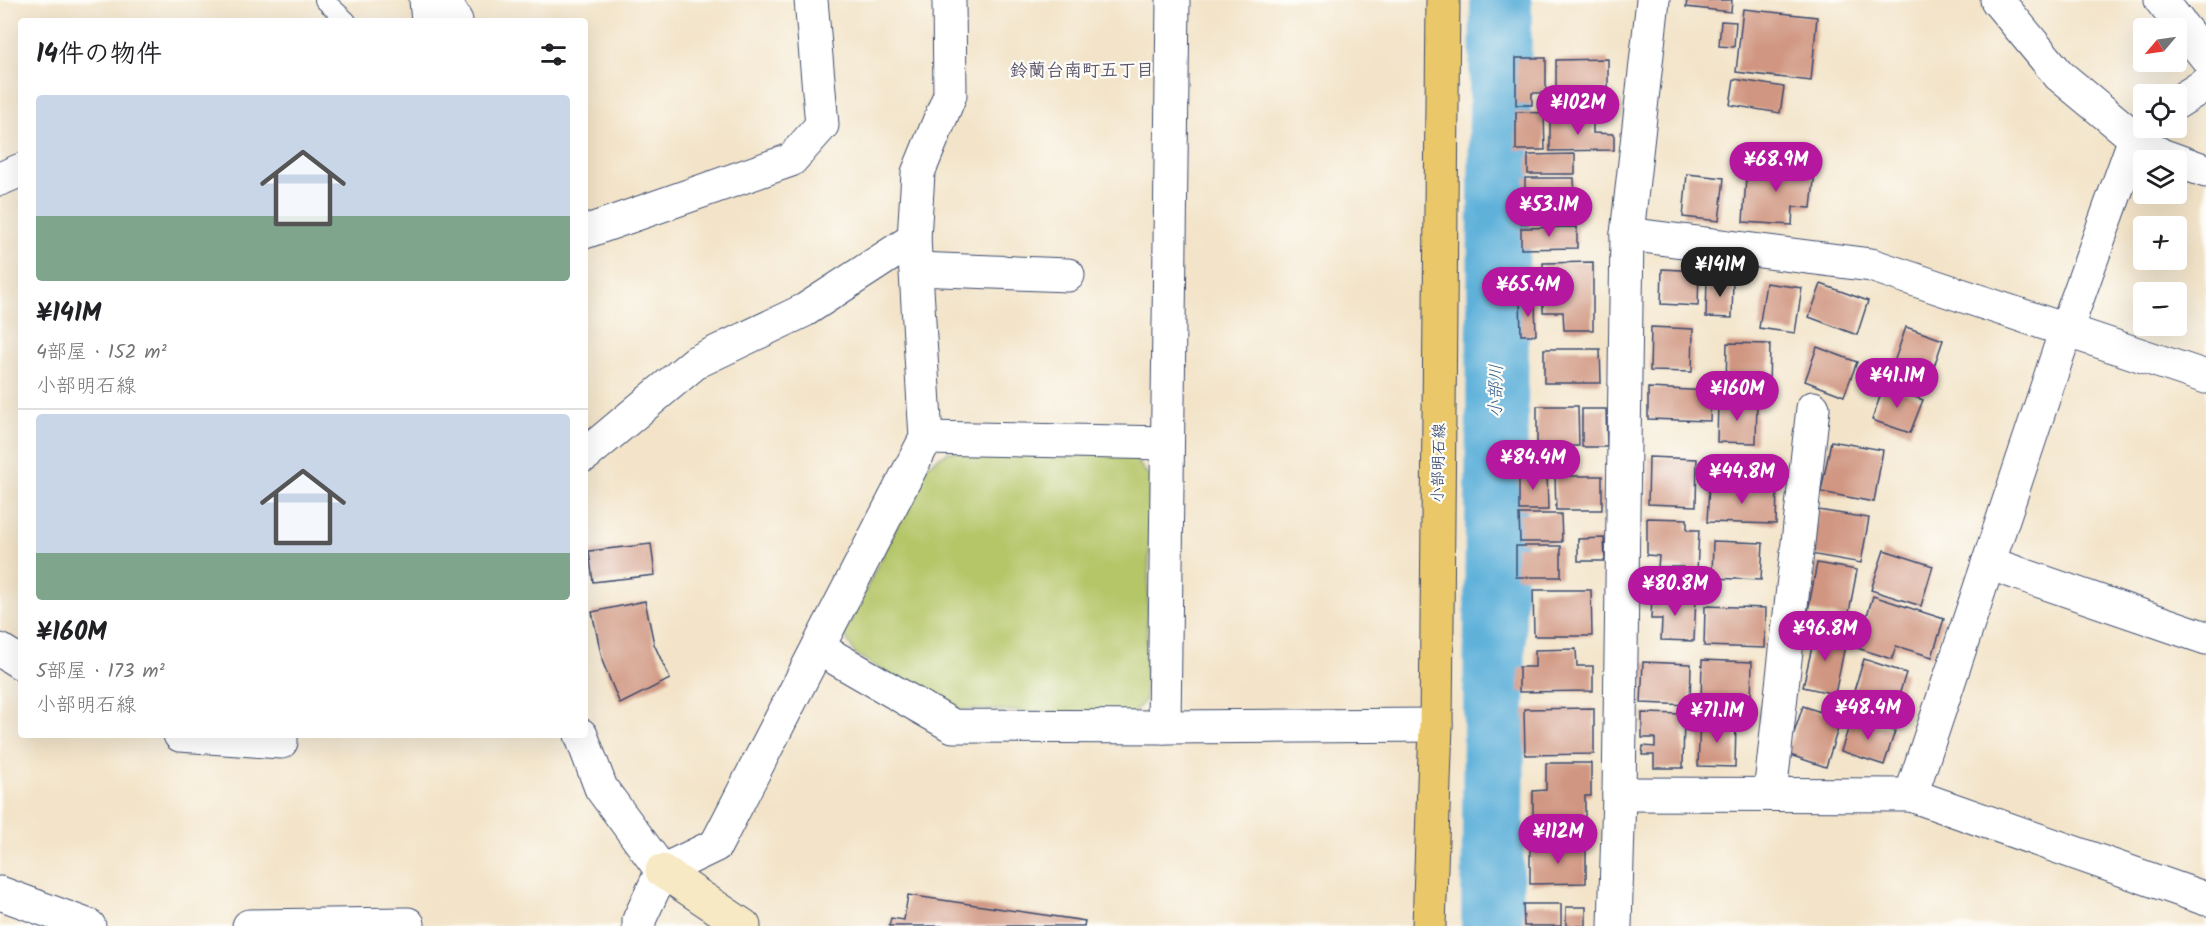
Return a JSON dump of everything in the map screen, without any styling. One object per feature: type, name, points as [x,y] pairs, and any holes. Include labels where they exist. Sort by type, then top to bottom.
[{"type":"main road","name":"小部明石線","points":[[1429,926],[1436,725],[1443,0]]},
{"type":"street","points":[[426,0],[428,18]]},
{"type":"street","points":[[444,0],[454,18]]},
{"type":"street","points":[[588,231],[791,160],[822,125],[811,0]]},
{"type":"street","points":[[639,926],[639,921],[662,872],[716,845],[926,438],[915,254],[918,172],[950,95],[949,0]]},
{"type":"street","points":[[1164,727],[1173,0]]},
{"type":"street","points":[[1615,926],[1627,234],[1653,0]]},
{"type":"street","points":[[1997,0],[2059,75],[2133,128]]},
{"type":"street","points":[[2161,0],[2206,57]]},
{"type":"street","points":[[2187,96],[2206,84]]},
{"type":"street","points":[[1911,795],[2066,330],[2138,138]]},
{"type":"street","points":[[2145,138],[2161,155],[2206,171]]},
{"type":"street","points":[[0,179],[18,171]]},
{"type":"street","points":[[1627,234],[1871,265],[2206,377]]},
{"type":"street","points":[[588,452],[696,362],[915,254],[1068,274]]},
{"type":"street","points":[[1770,794],[1813,408]]},
{"type":"street","points":[[926,438],[1167,443]]},
{"type":"street","points":[[1988,563],[2206,638]]},
{"type":"street","points":[[818,648],[953,726],[1436,725]]},
{"type":"street","points":[[0,650],[18,661]]},
{"type":"street","points":[[223,738],[281,742],[281,738]]},
{"type":"street","points":[[582,738],[601,788],[662,872],[744,926]]},
{"type":"street","points":[[1619,794],[1911,795],[2206,899]]},
{"type":"street","points":[[0,893],[89,926]]},
{"type":"street","points":[[249,926],[408,924],[408,926]]},
{"type":"lane","points":[[324,0],[344,18]]},
{"type":"green space","points":[[1127,450],[1151,478],[1145,701],[1131,715],[947,709],[855,654],[844,634],[927,465],[948,452]]},
{"type":"building","points":[[1687,0],[1732,0],[1731,12],[1686,7]]},
{"type":"building","points":[[1743,9],[1817,17],[1811,81],[1736,72]]},
{"type":"building","points":[[1721,21],[1736,22],[1734,47],[1719,46]]},
{"type":"building","points":[[1516,58],[1546,58],[1546,93],[1532,93],[1532,105],[1516,105]]},
{"type":"building","points":[[1608,59],[1608,89],[1556,89],[1556,60]]},
{"type":"building","points":[[1734,79],[1784,87],[1780,113],[1730,105]]},
{"type":"building","points":[[1516,112],[1544,113],[1545,150],[1516,150]]},
{"type":"building","points":[[1550,118],[1593,118],[1593,133],[1614,134],[1614,150],[1550,151]]},
{"type":"building","points":[[1575,154],[1575,174],[1528,174],[1528,155]]},
{"type":"building","points":[[1747,163],[1796,166],[1795,169],[1815,171],[1811,208],[1793,207],[1792,225],[1743,222]]},
{"type":"building","points":[[1687,174],[1724,178],[1719,221],[1683,217]]},
{"type":"building","points":[[1525,178],[1574,178],[1575,200],[1525,201]]},
{"type":"building","points":[[1576,204],[1577,222],[1521,223],[1521,205]]},
{"type":"building","points":[[1577,227],[1577,248],[1521,249],[1521,228]]},
{"type":"building","points":[[1593,262],[1593,330],[1564,330],[1563,312],[1543,312],[1543,263]]},
{"type":"building","points":[[1662,269],[1699,271],[1698,306],[1661,304]]},
{"type":"building","points":[[1707,278],[1733,279],[1732,318],[1706,317]]},
{"type":"building","points":[[1766,283],[1802,288],[1795,333],[1759,328]]},
{"type":"building","points":[[1821,284],[1868,301],[1857,335],[1809,317]]},
{"type":"building","points":[[1520,301],[1535,302],[1536,335],[1521,335]]},
{"type":"building","points":[[1651,327],[1693,329],[1692,372],[1650,371]]},
{"type":"building","points":[[1906,327],[1943,340],[1930,378],[1893,365]]},
{"type":"building","points":[[1727,343],[1770,344],[1769,388],[1726,386]]},
{"type":"building","points":[[1817,347],[1857,362],[1844,396],[1805,381]]},
{"type":"building","points":[[1544,349],[1600,349],[1601,383],[1544,383]]},
{"type":"building","points":[[1884,385],[1923,400],[1910,433],[1872,420]]},
{"type":"building","points":[[1648,388],[1711,391],[1710,421],[1648,419]]},
{"type":"building","points":[[1718,401],[1757,402],[1756,443],[1717,442]]},
{"type":"building","points":[[1537,406],[1578,406],[1579,446],[1537,446]]},
{"type":"building","points":[[1582,409],[1606,409],[1607,447],[1582,447]]},
{"type":"building","points":[[1831,441],[1883,450],[1874,502],[1821,492]]},
{"type":"building","points":[[1649,457],[1697,459],[1696,506],[1648,504]]},
{"type":"building","points":[[1519,471],[1547,471],[1548,510],[1519,510]]},
{"type":"building","points":[[1555,476],[1602,476],[1602,510],[1556,510]]},
{"type":"building","points":[[1709,485],[1777,488],[1776,524],[1707,522]]},
{"type":"building","points":[[1818,510],[1869,518],[1861,563],[1810,554]]},
{"type":"building","points":[[1519,514],[1561,514],[1562,542],[1520,542]]},
{"type":"building","points":[[1647,518],[1687,519],[1687,530],[1699,530],[1697,572],[1683,571],[1683,567],[1658,567],[1659,556],[1647,555]]},
{"type":"building","points":[[1604,538],[1605,561],[1578,561],[1578,539]]},
{"type":"building","points":[[1713,541],[1763,543],[1761,580],[1712,578]]},
{"type":"building","points":[[651,544],[655,575],[593,582],[589,551]]},
{"type":"building","points":[[1516,546],[1561,546],[1561,577],[1516,577]]},
{"type":"building","points":[[1884,550],[1933,566],[1921,606],[1871,590]]},
{"type":"building","points":[[1817,563],[1857,570],[1848,618],[1808,611]]},
{"type":"building","points":[[1533,590],[1591,590],[1592,636],[1534,636]]},
{"type":"building","points":[[1652,595],[1696,597],[1694,641],[1661,640],[1662,619],[1651,619]]},
{"type":"building","points":[[1873,596],[1944,619],[1932,657],[1896,646],[1892,659],[1857,648]]},
{"type":"building","points":[[645,601],[654,644],[670,679],[620,704],[603,663],[592,612]]},
{"type":"building","points":[[1705,606],[1766,608],[1765,648],[1704,646]]},
{"type":"building","points":[[1816,629],[1847,636],[1835,694],[1803,687]]},
{"type":"building","points":[[1576,649],[1577,666],[1593,666],[1593,691],[1519,692],[1519,667],[1535,667],[1535,650]]},
{"type":"building","points":[[1864,659],[1906,673],[1893,714],[1851,700]]},
{"type":"building","points":[[1702,660],[1752,662],[1751,704],[1701,703]]},
{"type":"building","points":[[1643,662],[1691,664],[1690,705],[1641,703]]},
{"type":"building","points":[[1803,706],[1841,719],[1826,767],[1787,754]]},
{"type":"building","points":[[1594,708],[1594,754],[1525,755],[1524,709]]},
{"type":"building","points":[[1642,713],[1684,714],[1683,768],[1654,768],[1654,755],[1642,755],[1643,746],[1655,747],[1655,738],[1642,738]]},
{"type":"building","points":[[1852,717],[1895,731],[1884,765],[1841,751]]},
{"type":"building","points":[[1700,720],[1736,721],[1735,767],[1698,766]]},
{"type":"building","points":[[1546,763],[1591,763],[1591,796],[1585,796],[1585,823],[1533,823],[1533,791],[1546,790]]},
{"type":"building","points":[[1530,846],[1586,846],[1586,883],[1530,884]]},
{"type":"building","points":[[908,895],[1085,921],[1084,926],[889,926],[891,918],[904,920]]},
{"type":"building","points":[[1523,904],[1561,904],[1561,926],[1524,926]]},
{"type":"building","points":[[1566,907],[1586,907],[1586,926],[1566,926]]},
{"type":"waterway","name":"小部川","points":[[1492,926],[1501,0]]},
{"type":"district","name":"鈴蘭台南町五丁目","points":[[1082,71]]}]
